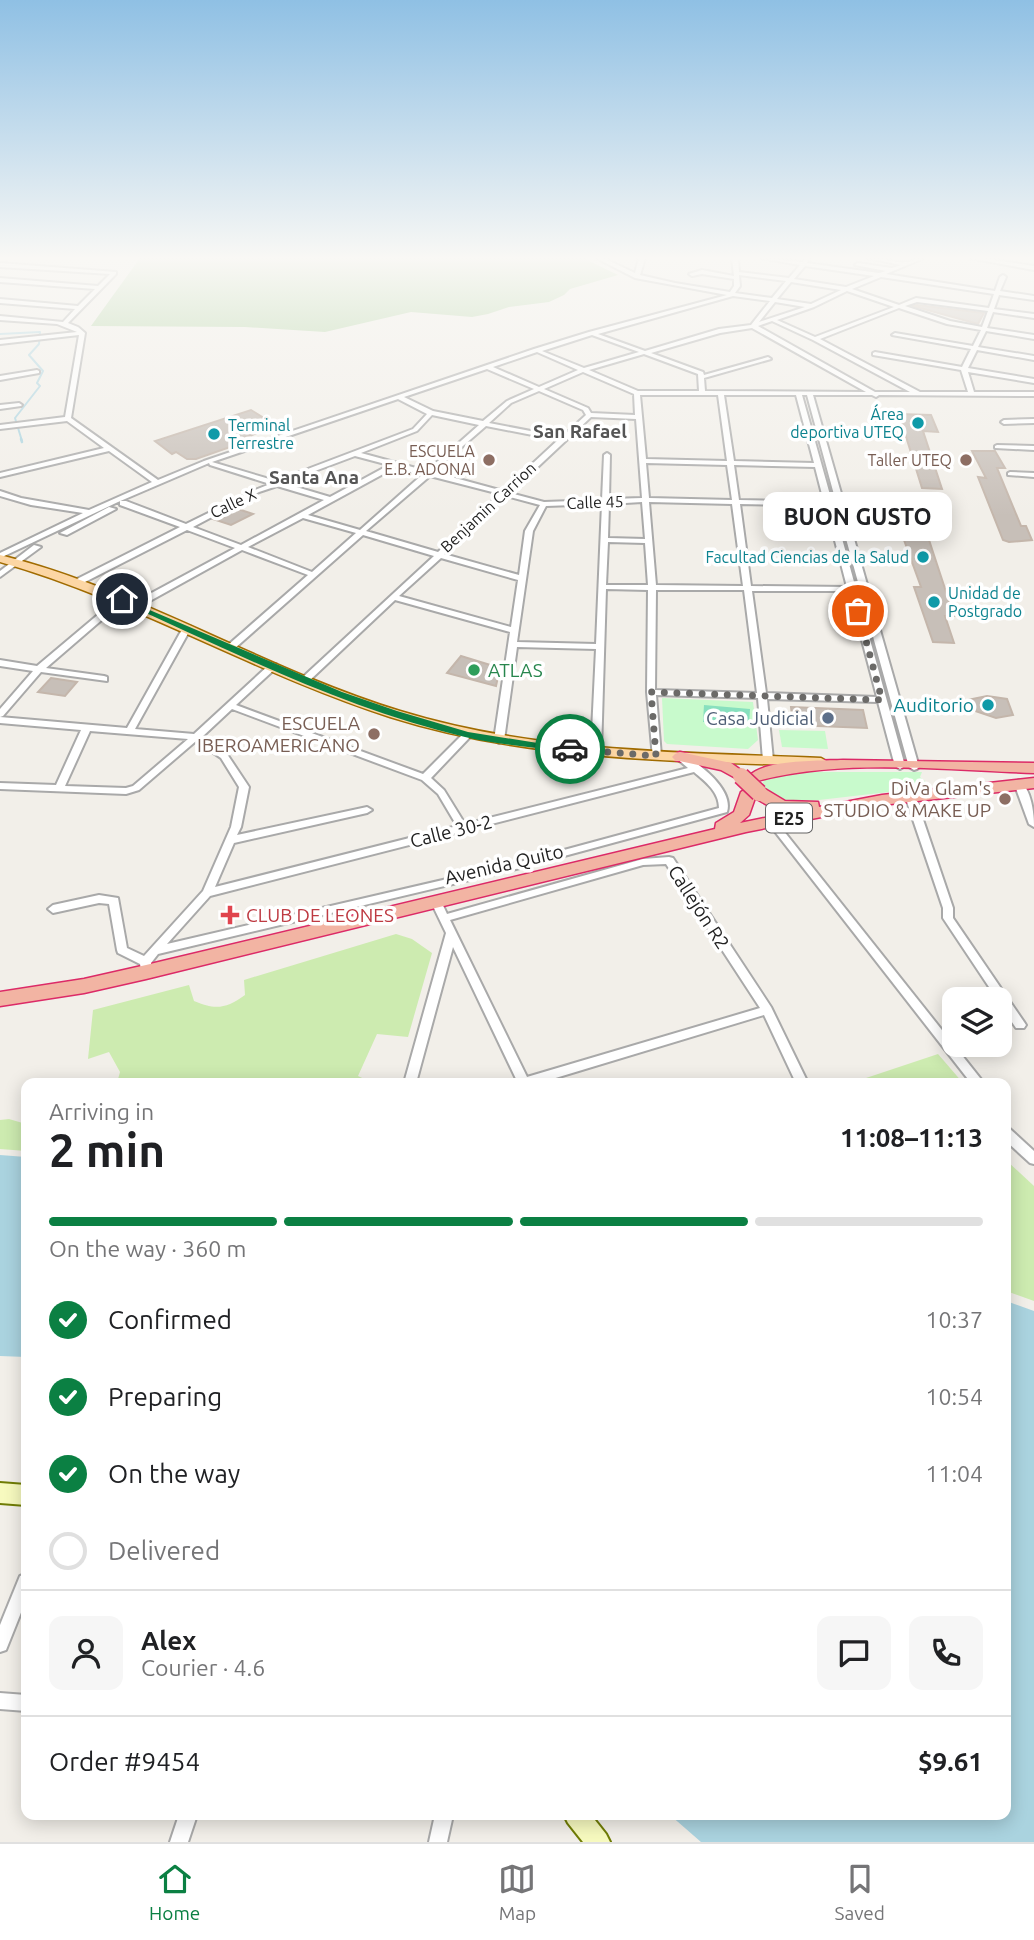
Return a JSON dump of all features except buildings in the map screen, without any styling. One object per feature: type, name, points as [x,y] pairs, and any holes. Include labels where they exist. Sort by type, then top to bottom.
[{"type":"highway","points":[[680,757],[726,766],[775,803],[790,807],[882,800]]},
{"type":"highway","points":[[704,835],[738,818],[752,784],[766,770],[864,764],[961,767],[1029,775]]},
{"type":"highway","points":[[961,767],[937,772],[935,779],[947,787],[971,789]]},
{"type":"highway","name":"Avenida Quito","points":[[0,999],[71,988],[146,967],[436,902],[704,835],[882,800],[971,789],[1029,775]]},
{"type":"main road","points":[[0,557],[122,599],[306,680],[394,713],[467,735],[596,752],[864,764]]},
{"type":"main road","points":[[0,1493],[21,1495]]},
{"type":"main road","points":[[580,1820],[598,1842]]},
{"type":"street","points":[[68,419],[80,344]]},
{"type":"street","points":[[0,557],[89,512],[157,482],[558,344]]},
{"type":"street","points":[[621,344],[694,370],[702,377],[702,393]]},
{"type":"street","points":[[231,648],[363,534],[509,402],[536,388],[582,371],[676,344]]},
{"type":"street","points":[[785,344],[876,396]]},
{"type":"street","points":[[824,344],[922,396]]},
{"type":"street","points":[[948,344],[1034,358]]},
{"type":"street","points":[[971,393],[964,370],[975,344]]},
{"type":"street","points":[[536,351],[637,393],[876,396],[1034,394]]},
{"type":"street","points":[[875,354],[1034,381]]},
{"type":"street","points":[[702,377],[768,359]]},
{"type":"street","points":[[487,367],[586,409],[589,415],[639,417]]},
{"type":"street","points":[[0,378],[37,372]]},
{"type":"street","points":[[637,393],[652,587],[651,692],[656,756]]},
{"type":"street","points":[[721,394],[762,696],[768,760]]},
{"type":"street","points":[[799,395],[882,700],[907,766]]},
{"type":"street","points":[[810,395],[841,504],[907,766]]},
{"type":"street","points":[[0,575],[26,552],[123,503],[212,464],[398,397],[431,413],[488,422],[562,439]]},
{"type":"street","points":[[0,407],[19,405]]},
{"type":"street","name":"Calle X","points":[[78,582],[184,526],[281,483],[411,432],[431,413]]},
{"type":"street","name":"Benjamin Carrion","points":[[306,680],[502,493],[589,415]]},
{"type":"street","points":[[0,427],[68,419],[157,482]]},
{"type":"street","points":[[1004,422],[1034,421]]},
{"type":"street","points":[[997,447],[1034,448]]},
{"type":"street","points":[[0,475],[107,449]]},
{"type":"street","name":"Calle 45","points":[[356,454],[544,504],[646,500],[841,504]]},
{"type":"street","points":[[596,752],[607,455]]},
{"type":"street","points":[[643,461],[818,465]]},
{"type":"street","points":[[212,464],[332,500]]},
{"type":"street","points":[[136,605],[394,465]]},
{"type":"street","points":[[1010,474],[1034,475]]},
{"type":"street","points":[[0,494],[12,499],[61,505],[89,512]]},
{"type":"street","points":[[123,503],[314,575]]},
{"type":"street","points":[[499,740],[529,531],[544,504]]},
{"type":"street","points":[[304,516],[523,579]]},
{"type":"street","points":[[605,540],[649,541]]},
{"type":"street","points":[[604,587],[852,589]]},
{"type":"street","points":[[393,597],[514,630]]},
{"type":"street","points":[[0,714],[39,669],[122,599]]},
{"type":"street","points":[[129,732],[187,628]]},
{"type":"street","points":[[512,644],[601,647]]},
{"type":"street","points":[[0,663],[104,679]]},
{"type":"street","points":[[0,786],[60,787],[111,792],[136,788],[274,666]]},
{"type":"street","points":[[651,692],[882,700]]},
{"type":"street","points":[[229,705],[425,778],[441,792],[463,828]]},
{"type":"street","points":[[0,720],[196,737],[223,756],[244,788],[230,840],[207,893],[156,951],[146,967],[122,950],[114,901],[99,899],[53,909]]},
{"type":"street","points":[[60,787],[86,729]]},
{"type":"street","points":[[425,778],[467,735]]},
{"type":"street","points":[[156,951],[516,866],[723,810],[725,804],[714,786],[680,757]]},
{"type":"street","name":"Calle 30-2","points":[[207,893],[695,769]]},
{"type":"street","points":[[1029,775],[1034,824]]},
{"type":"street","points":[[910,796],[948,908],[948,918],[1020,1025]]},
{"type":"street","points":[[230,840],[367,810]]},
{"type":"street","points":[[701,818],[704,835]]},
{"type":"street","points":[[772,822],[974,1078]]},
{"type":"street","name":"Callejón R2","points":[[445,918],[643,862],[666,859],[767,1010],[800,1078]]},
{"type":"street","points":[[436,902],[522,1078]]},
{"type":"street","points":[[411,1078],[451,933]]},
{"type":"street","points":[[541,1078],[767,1010]]},
{"type":"street","points":[[1011,1138],[1034,1159]]},
{"type":"street","points":[[0,1644],[21,1595]]},
{"type":"street","points":[[0,1700],[21,1702]]},
{"type":"street","points":[[179,1842],[186,1820]]},
{"type":"street","points":[[438,1842],[443,1820]]},
{"type":"green space","points":[[662,698],[753,702],[758,740],[748,749],[667,744],[664,741]]},
{"type":"green space","points":[[704,705],[750,709],[749,726],[703,722]]},
{"type":"green space","points":[[779,730],[825,731],[828,749],[782,747]]},
{"type":"green space","points":[[784,772],[922,772],[920,777],[932,787],[793,803],[775,799],[760,786],[767,777]]},
{"type":"green space","points":[[396,934],[412,939],[432,953],[408,1037],[377,1034],[358,1076],[362,1078],[118,1078],[120,1072],[109,1052],[88,1059],[93,1010],[189,985],[194,1001],[220,1007],[245,995],[244,980]]},
{"type":"green space","points":[[938,1054],[959,1078],[866,1078]]},
{"type":"green space","points":[[0,1120],[21,1123],[21,1151],[0,1149]]},
{"type":"green space","points":[[1011,1165],[1034,1186],[1034,1301],[1011,1293]]},
{"type":"water","points":[[0,1155],[21,1157],[21,1357],[0,1356]]},
{"type":"water","points":[[1011,1303],[1034,1311],[1034,1842],[701,1842],[676,1820],[1011,1820]]},
{"type":"waterway","points":[[22,441],[15,418],[40,386],[37,383],[43,371],[29,355],[39,344]]},
{"type":"way so far","points":[[570,749],[656,756],[651,692],[882,700],[858,611]]},
{"type":"place","name":"Área deportiva UTEQ","points":[[918,423]]},
{"type":"place","name":"Terminal Terrestre","points":[[214,434]]},
{"type":"place","name":"ESCUELA E.B. ADONAI","points":[[489,460]]},
{"type":"place","name":"Taller UTEQ","points":[[966,460]]},
{"type":"place","name":"Facultad Ciencias de la Salud","points":[[923,557]]},
{"type":"place","name":"Unidad de Postgrado","points":[[934,602]]},
{"type":"place","name":"BUON GUSTO","points":[[858,611]]},
{"type":"place","name":"ATLAS","points":[[474,670]]},
{"type":"place","name":"Auditorio","points":[[988,705]]},
{"type":"place","name":"Casa Judicial","points":[[828,718]]},
{"type":"place","name":"ESCUELA IBEROAMERICANO","points":[[374,734]]},
{"type":"place","name":"DiVa Glam's STUDIO & MAKE UP","points":[[1005,799]]},
{"type":"place","name":"CLUB DE LEONES","points":[[230,915]]},
{"type":"district","name":"San Rafael","points":[[580,431]]},
{"type":"district","name":"Santa Ana","points":[[314,477]]},
{"type":"route","points":[[122,599],[339,694],[394,713],[467,735],[570,749]]}]
